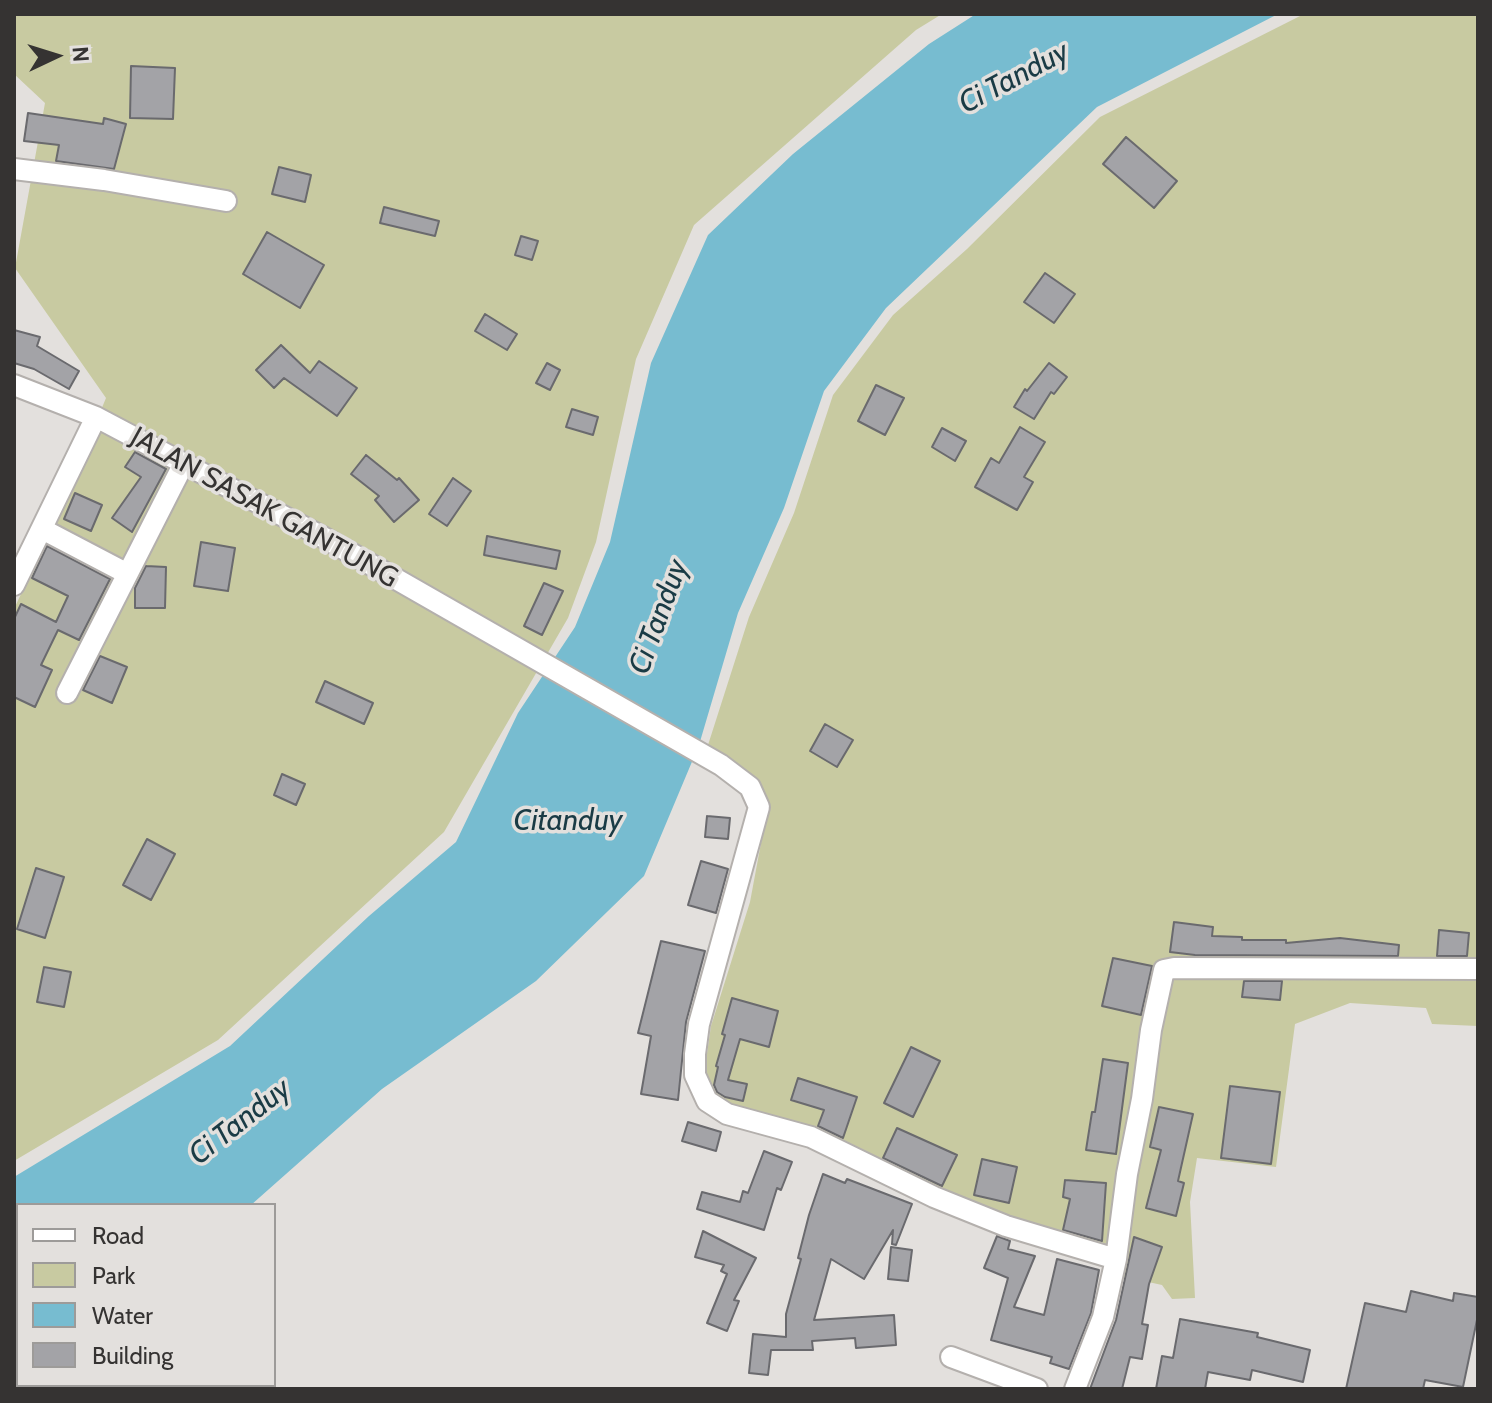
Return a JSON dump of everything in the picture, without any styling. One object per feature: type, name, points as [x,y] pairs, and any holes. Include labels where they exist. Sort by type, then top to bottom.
[{"type":"street","points":[[14,169],[104,180],[226,201]]},
{"type":"street","name":"JALAN SASAK GANTUNG","points":[[14,385],[96,417],[321,536],[721,765],[750,787],[759,807],[699,1024],[695,1075],[707,1101],[727,1114],[811,1137],[934,1197],[1006,1226],[1116,1259]]},
{"type":"street","points":[[14,585],[96,417]]},
{"type":"street","points":[[67,693],[184,463]]},
{"type":"street","points":[[42,529],[126,573]]},
{"type":"street","points":[[1075,1389],[1103,1317],[1116,1259],[1127,1174],[1164,970],[1478,969]]},
{"type":"street","points":[[951,1357],[1037,1389]]},
{"type":"green space","points":[[14,14],[942,14],[916,30],[694,225],[636,359],[596,542],[568,618],[444,832],[218,1040],[14,1161],[14,609],[55,521],[106,398],[15,268],[45,103],[14,74]]},
{"type":"green space","points":[[1304,14],[1478,14],[1478,1026],[1432,1024],[1426,1008],[1350,1003],[1295,1024],[1276,1167],[1197,1158],[1190,1202],[1195,1298],[1172,1299],[1162,1285],[1121,1276],[1122,1255],[1008,1221],[733,1109],[714,1098],[704,1074],[711,1026],[750,902],[767,811],[727,758],[708,745],[749,617],[794,513],[833,395],[893,315],[967,249],[1100,117]]},
{"type":"water","name":"Citanduy","points":[[976,14],[1278,14],[1097,107],[886,308],[824,391],[784,508],[738,613],[699,745],[644,876],[536,981],[382,1089],[253,1203],[16,1203],[16,1387],[42,1387],[14,1389],[14,1177],[230,1046],[369,916],[456,842],[518,713],[575,627],[610,542],[651,363],[708,235],[793,154],[929,44]]},
{"type":"building","points":[[131,66],[175,68],[173,119],[130,118]]},
{"type":"building","points":[[28,113],[103,124],[104,118],[126,124],[114,169],[56,161],[59,145],[24,141]]},
{"type":"building","points":[[1126,137],[1177,181],[1154,208],[1103,164]]},
{"type":"building","points":[[279,167],[311,175],[305,202],[272,194]]},
{"type":"building","points":[[384,207],[439,221],[435,236],[380,223]]},
{"type":"building","points":[[267,232],[324,265],[300,308],[243,274]]},
{"type":"building","points":[[521,236],[538,241],[532,260],[515,255]]},
{"type":"building","points":[[1045,273],[1075,294],[1054,323],[1024,302]]},
{"type":"building","points":[[485,314],[517,334],[507,350],[475,331]]},
{"type":"building","points":[[14,330],[40,337],[37,346],[79,371],[69,389],[34,369],[14,363]]},
{"type":"building","points":[[281,345],[310,373],[319,361],[357,388],[337,416],[284,378],[274,388],[256,370]]},
{"type":"building","points":[[547,363],[560,370],[550,390],[536,383]]},
{"type":"building","points":[[1049,363],[1067,377],[1054,394],[1051,392],[1034,419],[1014,407],[1025,389],[1027,391]]},
{"type":"building","points":[[876,385],[904,398],[885,435],[858,421]]},
{"type":"building","points":[[572,409],[598,417],[593,435],[566,427]]},
{"type":"building","points":[[1020,427],[1045,442],[1024,477],[1033,482],[1017,510],[975,487],[991,458],[999,463]]},
{"type":"building","points":[[942,428],[966,441],[955,461],[932,447]]},
{"type":"building","points":[[135,452],[166,469],[132,532],[112,518],[141,477],[125,467]]},
{"type":"building","points":[[366,455],[397,480],[399,478],[419,500],[394,522],[375,500],[379,496],[351,474]]},
{"type":"building","points":[[453,478],[471,491],[447,526],[429,514]]},
{"type":"building","points":[[75,493],[102,505],[91,531],[64,519]]},
{"type":"building","points":[[487,536],[560,551],[556,569],[484,555]]},
{"type":"building","points":[[201,542],[235,548],[228,591],[194,586]]},
{"type":"building","points":[[47,546],[110,579],[79,640],[58,630],[41,665],[52,670],[35,707],[14,697],[14,619],[21,604],[56,622],[68,596],[32,578]]},
{"type":"building","points":[[146,566],[166,567],[165,608],[135,608],[135,588]]},
{"type":"building","points":[[544,583],[563,591],[542,635],[524,626]]},
{"type":"building","points":[[100,656],[127,667],[112,703],[83,690]]},
{"type":"building","points":[[325,681],[373,703],[364,724],[316,702]]},
{"type":"building","points":[[825,724],[853,740],[837,767],[810,751]]},
{"type":"building","points":[[282,774],[305,784],[296,805],[274,795]]},
{"type":"building","points":[[707,816],[730,818],[728,839],[705,837]]},
{"type":"building","points":[[147,839],[175,854],[151,900],[123,885]]},
{"type":"building","points":[[701,861],[728,869],[716,913],[688,905]]},
{"type":"building","points":[[36,868],[64,877],[45,938],[17,929]]},
{"type":"building","points":[[1174,922],[1213,927],[1212,936],[1242,937],[1242,940],[1286,940],[1286,943],[1340,938],[1399,945],[1398,956],[1195,955],[1170,952]]},
{"type":"building","points":[[1439,930],[1469,933],[1467,956],[1437,956]]},
{"type":"building","points":[[661,941],[705,951],[686,1022],[678,1100],[641,1094],[651,1036],[638,1033]]},
{"type":"building","points":[[1113,958],[1152,966],[1141,1015],[1102,1006]]},
{"type":"building","points":[[44,967],[71,972],[64,1007],[37,1002]]},
{"type":"building","points":[[1244,981],[1282,981],[1280,1000],[1242,997]]},
{"type":"building","points":[[732,998],[778,1011],[769,1047],[740,1039],[728,1080],[747,1084],[743,1101],[725,1097],[717,1092],[714,1085],[725,1035],[722,1034]]},
{"type":"building","points":[[911,1047],[940,1061],[913,1117],[884,1103]]},
{"type":"building","points":[[1103,1059],[1128,1063],[1116,1154],[1086,1150]]},
{"type":"building","points":[[798,1078],[857,1097],[843,1138],[818,1126],[824,1110],[791,1100]]},
{"type":"building","points":[[1230,1086],[1280,1092],[1271,1164],[1221,1158]]},
{"type":"building","points":[[1159,1107],[1193,1114],[1178,1181],[1184,1183],[1176,1216],[1146,1208],[1161,1150],[1150,1147]]},
{"type":"building","points":[[688,1122],[721,1132],[716,1151],[682,1141]]},
{"type":"building","points":[[897,1128],[957,1155],[942,1186],[883,1158]]},
{"type":"building","points":[[764,1151],[792,1162],[781,1190],[777,1188],[764,1230],[697,1209],[702,1192],[740,1202],[743,1191],[748,1193]]},
{"type":"building","points":[[982,1159],[1017,1167],[1009,1203],[974,1195]]},
{"type":"building","points":[[823,1174],[845,1183],[847,1179],[912,1204],[896,1245],[892,1244],[893,1230],[864,1279],[831,1259],[814,1320],[894,1315],[896,1345],[856,1348],[855,1338],[812,1341],[813,1350],[771,1350],[768,1375],[749,1373],[753,1334],[786,1337],[786,1314],[801,1259],[798,1258]]},
{"type":"building","points":[[1065,1180],[1106,1183],[1102,1241],[1063,1230],[1070,1199],[1063,1197]]},
{"type":"building","points":[[703,1231],[756,1258],[734,1300],[739,1301],[727,1331],[707,1323],[727,1274],[721,1271],[724,1265],[695,1257]]},
{"type":"building","points":[[997,1236],[1010,1241],[1008,1249],[1035,1256],[1014,1307],[1044,1315],[1057,1259],[1099,1270],[1091,1313],[1069,1369],[1050,1363],[1052,1357],[991,1340],[1008,1278],[984,1268]]},
{"type":"building","points":[[1134,1237],[1162,1247],[1149,1284],[1142,1324],[1148,1325],[1142,1359],[1130,1357],[1122,1389],[1090,1389],[1116,1320]]},
{"type":"building","points":[[891,1247],[912,1250],[908,1281],[888,1279]]},
{"type":"building","points":[[1411,1291],[1453,1301],[1454,1293],[1478,1297],[1478,1315],[1463,1387],[1425,1380],[1423,1389],[1346,1389],[1365,1303],[1406,1312]]},
{"type":"building","points":[[1180,1319],[1258,1333],[1257,1337],[1310,1350],[1303,1382],[1252,1370],[1250,1380],[1208,1372],[1205,1389],[1156,1389],[1162,1356],[1173,1358]]},
{"type":"water label","name":"Ci Tanduy","points":[[1014,78]]},
{"type":"water label","name":"Ci Tanduy","points":[[659,617]]},
{"type":"water label","name":"Ci Tanduy","points":[[240,1122]]}]
